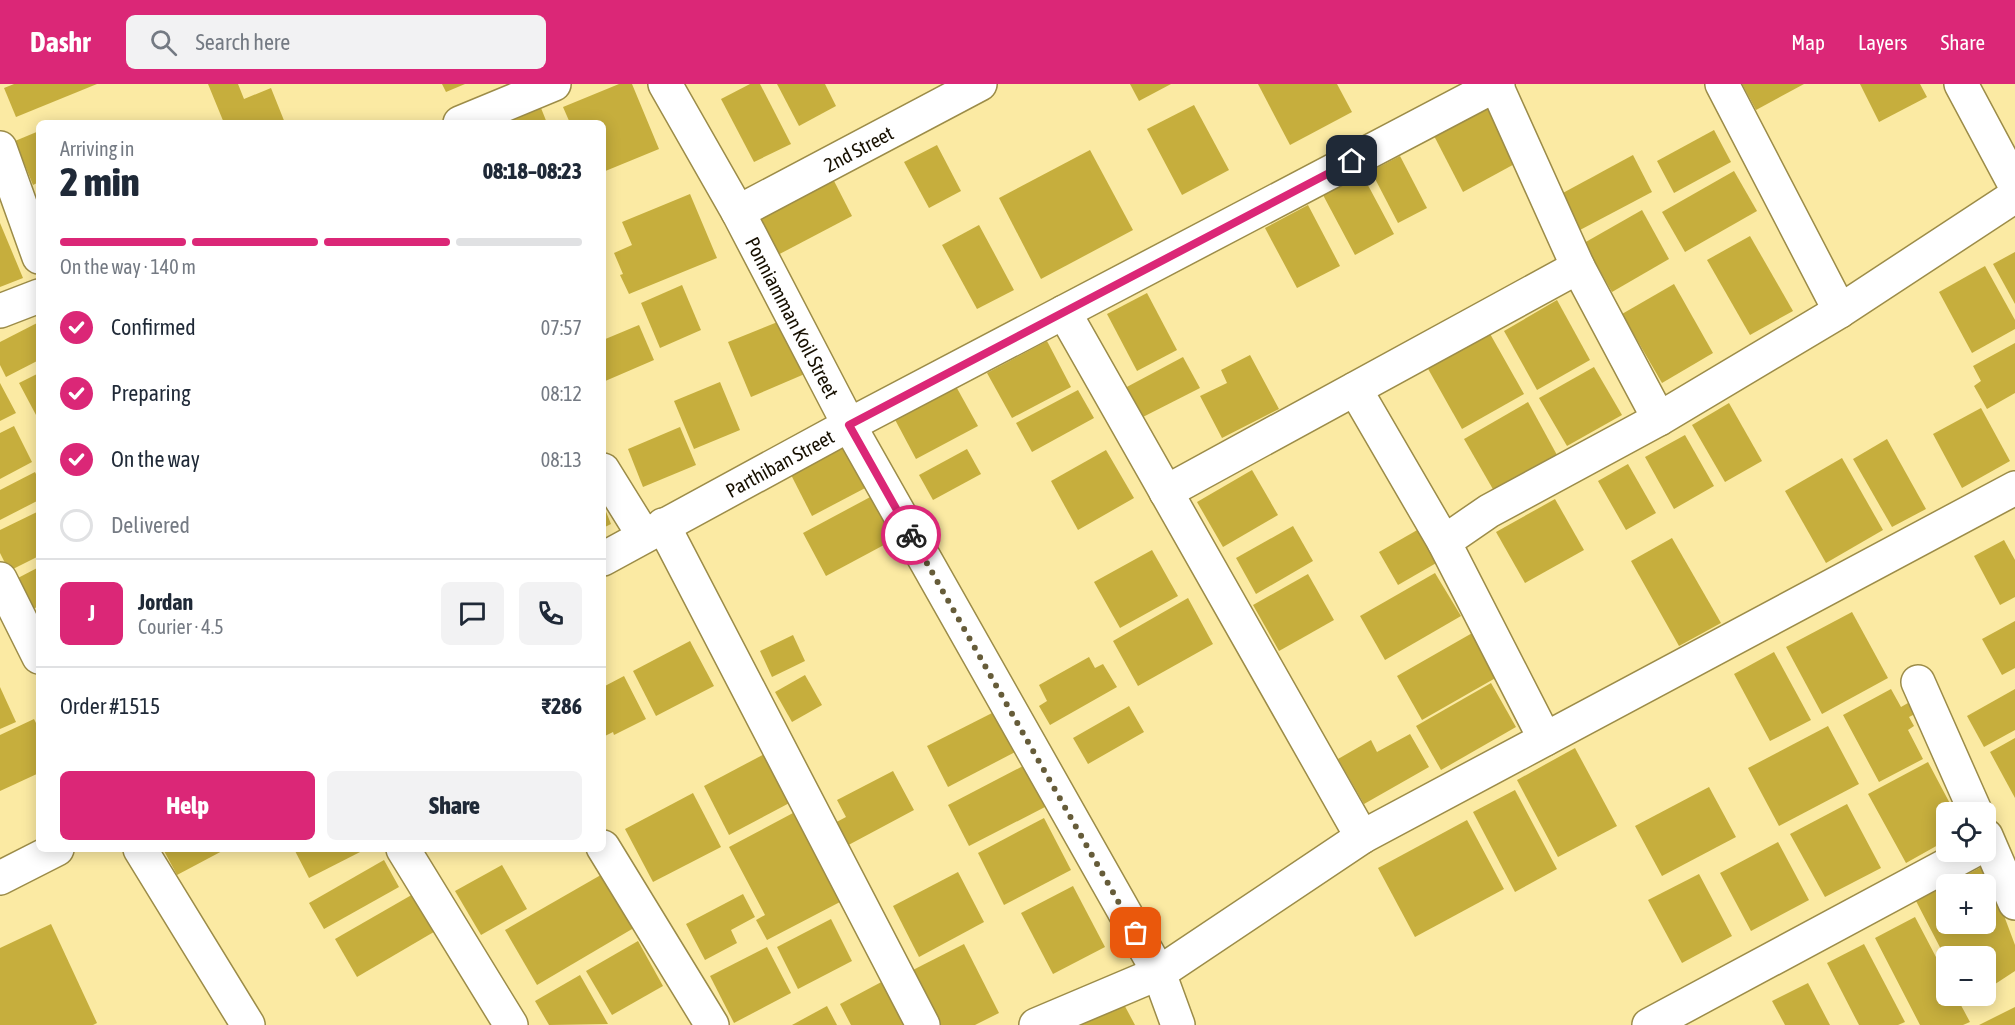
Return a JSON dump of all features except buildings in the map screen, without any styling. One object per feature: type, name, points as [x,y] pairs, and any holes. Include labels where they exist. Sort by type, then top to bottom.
[{"type":"street","points":[[467,120],[554,84]]},
{"type":"street","name":"Ponniamman Koil Street","points":[[665,84],[738,212],[849,425],[1159,974],[1178,1025]]},
{"type":"street","name":"2nd Street","points":[[738,212],[980,84]]},
{"type":"street","points":[[1722,84],[1840,311]]},
{"type":"street","points":[[1962,84],[2015,185]]},
{"type":"street","points":[[1497,85],[1578,267],[1659,419]]},
{"type":"street","name":"Parthiban Street","points":[[606,557],[849,425],[1497,85]]},
{"type":"street","points":[[0,148],[36,249]]},
{"type":"street","points":[[1444,542],[1489,511],[1659,419],[1840,311],[2015,196]]},
{"type":"street","points":[[1166,492],[1578,267]]},
{"type":"street","points":[[0,311],[36,297]]},
{"type":"street","points":[[1064,312],[1362,837]]},
{"type":"street","points":[[1355,389],[1444,542],[1545,739]]},
{"type":"street","points":[[606,474],[653,531],[923,1025]]},
{"type":"street","points":[[1036,1025],[1159,974],[1362,837],[2015,488]]},
{"type":"street","points":[[0,579],[36,651]]},
{"type":"street","points":[[1918,682],[1967,802]]},
{"type":"street","points":[[0,878],[51,852]]},
{"type":"street","points":[[142,852],[248,1025]]},
{"type":"street","points":[[405,852],[511,1025]]},
{"type":"street","points":[[606,852],[712,1025]]},
{"type":"street","points":[[1649,1025],[1937,862]]},
{"type":"street","points":[[1994,862],[2015,903]]},
{"type":"way so far","points":[[911,535],[1136,933]]},
{"type":"route","points":[[911,535],[849,425],[1352,161]]}]
